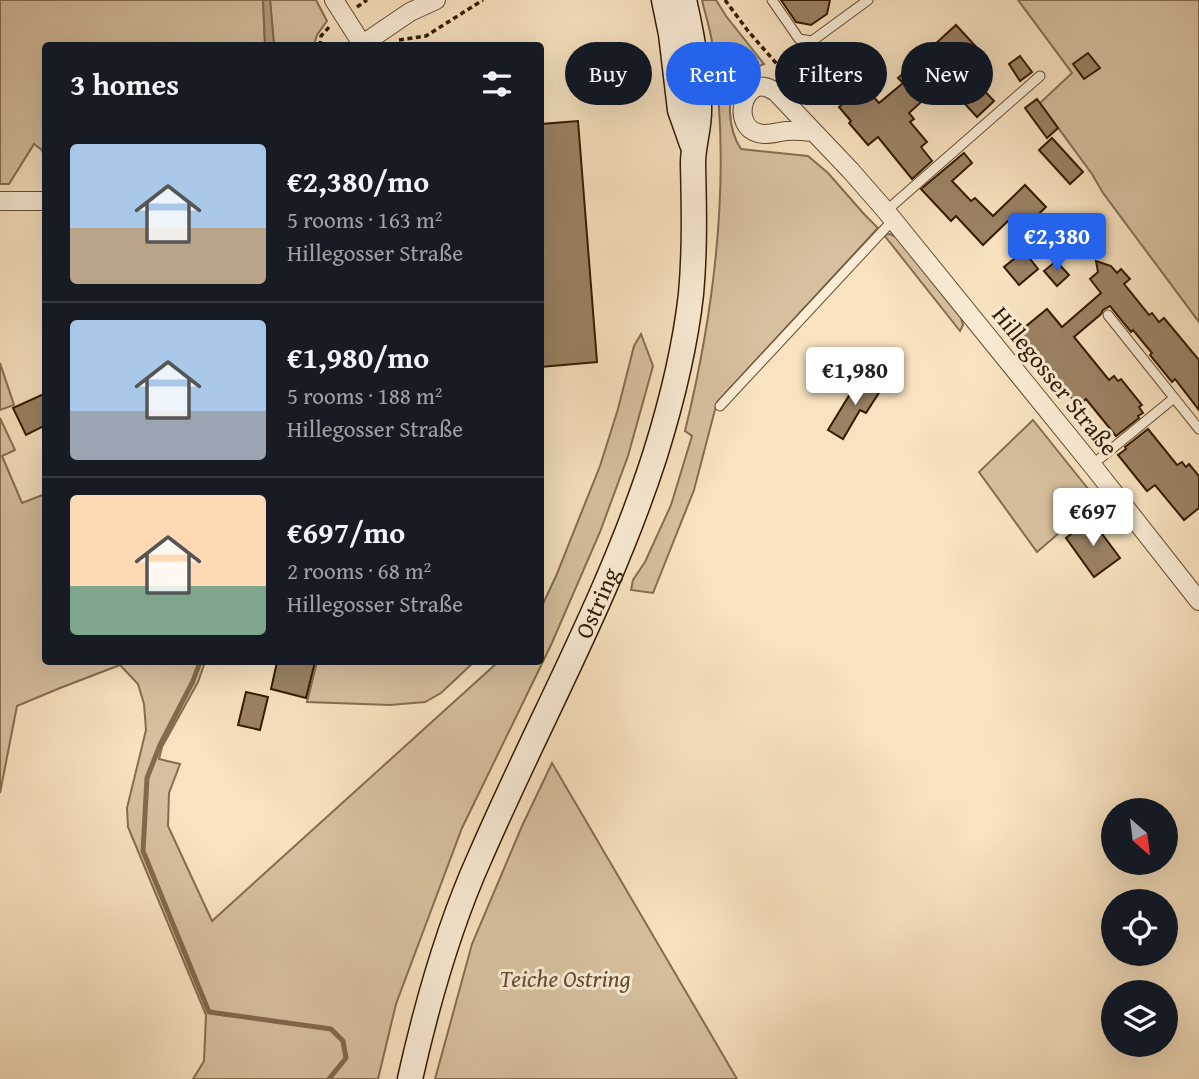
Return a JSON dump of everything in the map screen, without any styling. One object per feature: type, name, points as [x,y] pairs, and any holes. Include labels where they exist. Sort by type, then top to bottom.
[{"type":"main road","name":"Ostring","points":[[664,0],[680,110],[693,148]]},
{"type":"main road","name":"Ostring","points":[[410,1079],[420,1031],[456,914],[479,857],[614,568],[656,453],[672,393],[691,295],[693,148],[700,109],[694,51],[684,0]]},
{"type":"street","points":[[334,0],[359,42]]},
{"type":"street","points":[[365,42],[416,6],[436,0]]},
{"type":"street","name":"Hillegosser Straße","points":[[814,132],[889,215],[1199,601]]},
{"type":"street","points":[[0,201],[42,201]]},
{"type":"lane","points":[[772,0],[799,39],[812,41],[868,0]]},
{"type":"lane","points":[[720,406],[889,215],[1040,76]]},
{"type":"lane","points":[[1108,315],[1199,429]]},
{"type":"lane","points":[[1092,465],[1174,398]]},
{"type":"path","points":[[397,41],[426,36],[483,0]]},
{"type":"path","points":[[725,0],[748,32],[775,62]]},
{"type":"green space","points":[[0,0],[263,0],[265,42],[42,42],[42,150],[34,144],[9,184],[0,184]]},
{"type":"green space","points":[[270,0],[316,0],[327,21],[315,42],[274,42]]},
{"type":"green space","points":[[702,0],[716,0],[747,42],[712,42]]},
{"type":"green space","points":[[1018,0],[1199,0],[1199,322],[1040,103],[1072,73]]},
{"type":"green space","points":[[719,105],[730,105],[731,123],[741,149],[808,156],[828,173],[878,228],[717,402],[694,490],[653,593],[631,590],[633,580],[645,562],[671,505],[692,436],[685,431],[712,286],[718,237],[721,139]]},
{"type":"green space","points":[[890,234],[898,238],[961,318],[963,325],[960,331],[884,235]]},
{"type":"green space","points":[[641,334],[653,366],[628,456],[600,532],[544,659],[544,602],[600,466],[634,346]]},
{"type":"green space","points":[[0,363],[14,405],[0,410]]},
{"type":"green space","points":[[0,418],[15,450],[2,456],[22,503],[42,495],[42,665],[120,665],[17,706],[0,793]]},
{"type":"green space","points":[[1033,420],[1097,500],[1037,552],[979,472]]},
{"type":"green space","points":[[120,665],[204,665],[198,682],[162,747],[159,759],[180,764],[169,793],[168,826],[212,921],[495,665],[541,665],[462,828],[396,1004],[378,1079],[193,1079],[204,1061],[206,1015],[128,827],[127,808],[146,730],[144,704],[138,684]]},
{"type":"green space","points":[[316,665],[471,665],[441,693],[425,702],[390,705],[307,702]]},
{"type":"green space","name":"Teiche Ostring","points":[[552,763],[737,1079],[435,1079],[472,944]]},
{"type":"shaded area","points":[[263,0],[270,0],[274,42],[265,42]]},
{"type":"building","points":[[781,0],[830,0],[827,14],[811,25],[796,22]]},
{"type":"building","points":[[956,25],[972,42],[937,42]]},
{"type":"building","points":[[1088,53],[1100,68],[1084,79],[1073,64]]},
{"type":"building","points":[[1020,56],[1032,72],[1020,81],[1009,64]]},
{"type":"building","points":[[901,85],[901,105],[918,105],[909,113],[914,119],[910,122],[927,142],[921,147],[932,161],[912,179],[878,137],[868,145],[839,107],[887,105],[887,96]]},
{"type":"building","points":[[1037,99],[1058,128],[1047,138],[1025,108]]},
{"type":"building","points":[[966,105],[990,105],[977,117]]},
{"type":"building","points":[[578,121],[597,362],[544,367],[544,124]]},
{"type":"building","points":[[1052,138],[1083,172],[1070,184],[1039,150]]},
{"type":"building","points":[[964,153],[972,163],[952,181],[971,201],[975,198],[993,216],[1025,185],[1046,207],[1020,232],[1009,220],[983,245],[956,216],[951,221],[921,189]]},
{"type":"building","points":[[1024,251],[1038,269],[1019,285],[1004,267]]},
{"type":"building","points":[[1056,261],[1069,275],[1057,286],[1044,271]]},
{"type":"building","points":[[1096,261],[1111,266],[1117,273],[1121,269],[1130,279],[1124,284],[1149,315],[1152,313],[1159,322],[1164,318],[1199,360],[1199,410],[1175,379],[1172,382],[1150,355],[1152,353],[1110,306],[1074,337],[1109,380],[1114,376],[1118,381],[1121,379],[1142,405],[1139,407],[1143,413],[1139,418],[1116,436],[1086,399],[1078,406],[1019,332],[1047,309],[1062,327],[1101,293],[1090,279],[1098,272]]},
{"type":"building","points":[[866,378],[882,388],[866,413],[860,410],[843,439],[828,430],[858,381],[862,384]]},
{"type":"building","points":[[42,395],[42,427],[26,435],[13,408]]},
{"type":"building","points":[[1148,429],[1177,465],[1182,462],[1186,467],[1189,464],[1199,476],[1199,508],[1184,520],[1155,485],[1147,491],[1118,455]]},
{"type":"building","points":[[1091,519],[1120,558],[1094,577],[1066,538]]},
{"type":"building","points":[[276,665],[314,665],[306,698],[271,689]]},
{"type":"building","points":[[246,692],[268,697],[260,730],[238,725]]},
{"type":"waterway","points":[[199,665],[147,778],[143,851],[209,1012],[331,1029],[343,1041],[346,1058],[329,1079]]}]
